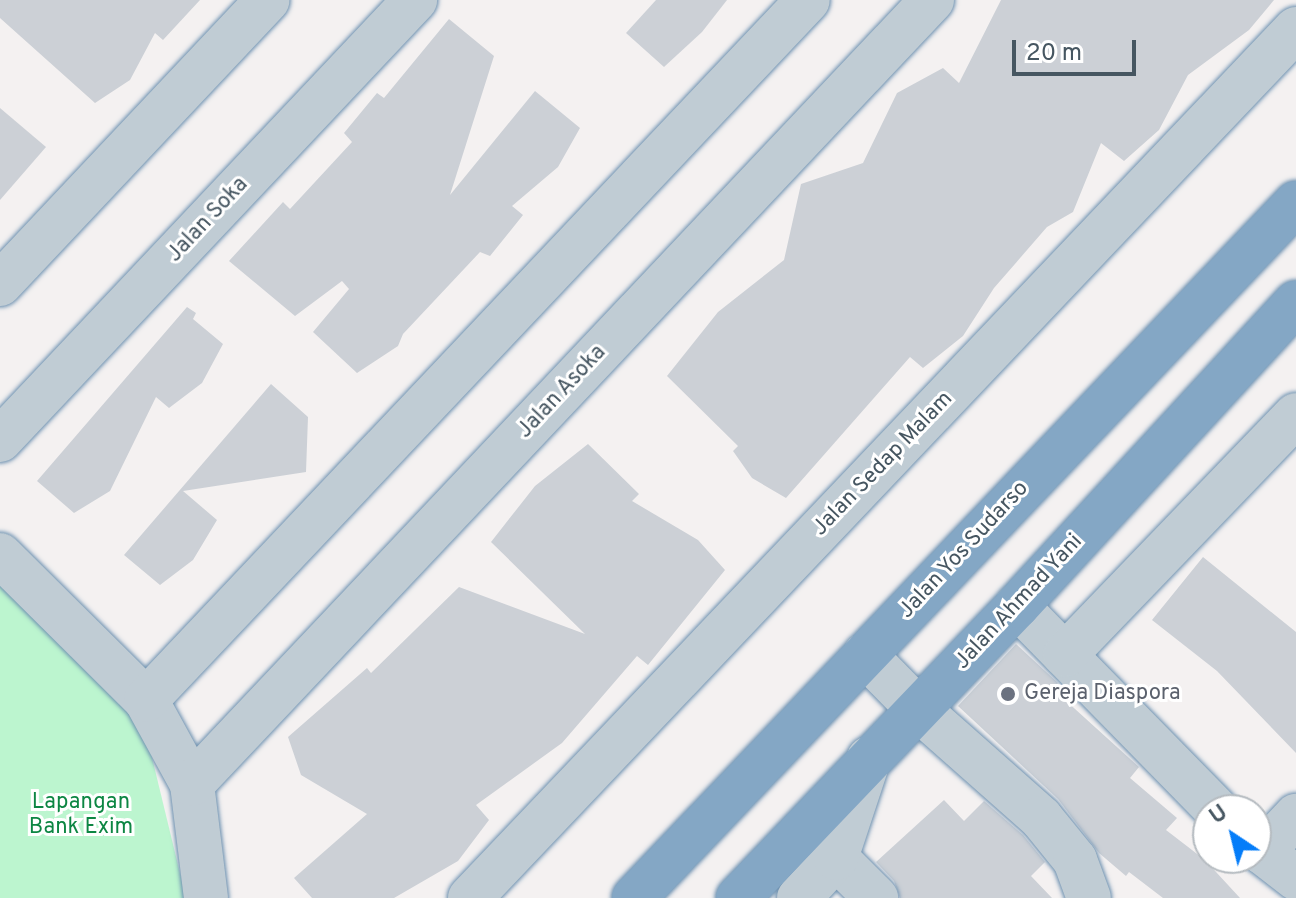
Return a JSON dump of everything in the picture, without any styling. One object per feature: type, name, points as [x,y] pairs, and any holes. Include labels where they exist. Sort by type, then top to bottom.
[{"type":"highway","name":"Jalan Yos Sudarso","points":[[634,898],[1296,203]]},
{"type":"highway","name":"Jalan Ahmad Yani","points":[[738,898],[1017,606],[1296,303]]},
{"type":"street","points":[[0,284],[268,0]]},
{"type":"street","name":"Jalan Soka","points":[[0,440],[415,0]]},
{"type":"street","points":[[146,700],[808,0]]},
{"type":"street","name":"Jalan Asoka","points":[[192,784],[932,0]]},
{"type":"street","name":"Jalan Sedap Malam","points":[[470,898],[1296,29]]},
{"type":"street","points":[[1065,655],[1296,415]]},
{"type":"street","points":[[0,555],[146,700],[192,784],[206,898]]},
{"type":"street","points":[[1017,606],[1201,794]]},
{"type":"street","points":[[865,655],[918,709],[1059,837],[1075,860],[1089,898]]},
{"type":"street","points":[[799,898],[836,858],[869,758]]},
{"type":"street","points":[[1272,838],[1296,816]]},
{"type":"street","points":[[836,858],[876,898]]},
{"type":"street","points":[[1272,860],[1296,878]]},
{"type":"green space","name":"Lapangan Bank Exim","points":[[0,568],[140,708],[186,898],[0,898]]},
{"type":"building","points":[[0,0],[200,0],[163,40],[155,33],[130,80],[95,103],[0,18]]},
{"type":"building","points":[[656,0],[727,0],[702,32],[664,67],[626,33]]},
{"type":"building","points":[[1001,0],[1274,0],[1249,30],[1188,75],[1159,130],[1124,161],[1101,143],[1073,212],[1047,227],[994,288],[963,336],[923,368],[910,357],[786,498],[752,478],[733,451],[738,446],[667,376],[718,312],[784,260],[801,184],[863,163],[897,93],[943,68],[959,83]]},
{"type":"building","points":[[449,19],[494,56],[450,195],[535,91],[580,128],[558,167],[512,206],[523,215],[490,256],[480,252],[403,334],[398,346],[357,373],[313,332],[349,289],[342,281],[295,316],[229,261],[283,202],[290,209],[352,142],[344,133],[377,93],[384,98]]},
{"type":"building","points":[[0,108],[46,147],[0,200]]},
{"type":"building","points":[[187,307],[196,313],[193,319],[223,344],[202,383],[169,408],[156,397],[110,491],[74,513],[37,481]]},
{"type":"building","points":[[271,384],[308,417],[306,472],[183,491],[217,520],[193,560],[160,585],[124,555]]},
{"type":"building","points":[[588,444],[639,494],[632,501],[698,540],[725,570],[648,665],[637,656],[562,743],[476,805],[489,820],[458,861],[394,898],[312,898],[294,878],[367,814],[301,775],[288,737],[367,668],[371,673],[459,587],[585,634],[491,542],[535,486]]},
{"type":"building","points":[[1203,557],[1296,632],[1296,753],[1217,671],[1152,620]]},
{"type":"building","points":[[1016,644],[1058,683],[1053,689],[1139,767],[1130,778],[1177,818],[1166,830],[1192,850],[1192,874],[1218,874],[1240,898],[1163,898],[1129,872],[1126,876],[1099,853],[1058,799],[958,706]]},
{"type":"building","points":[[944,800],[964,821],[984,801],[1023,835],[1045,862],[1031,876],[1052,898],[900,898],[894,881],[876,862]]},
{"type":"place","name":"Gereja Diaspora","points":[[1008,694]]}]
